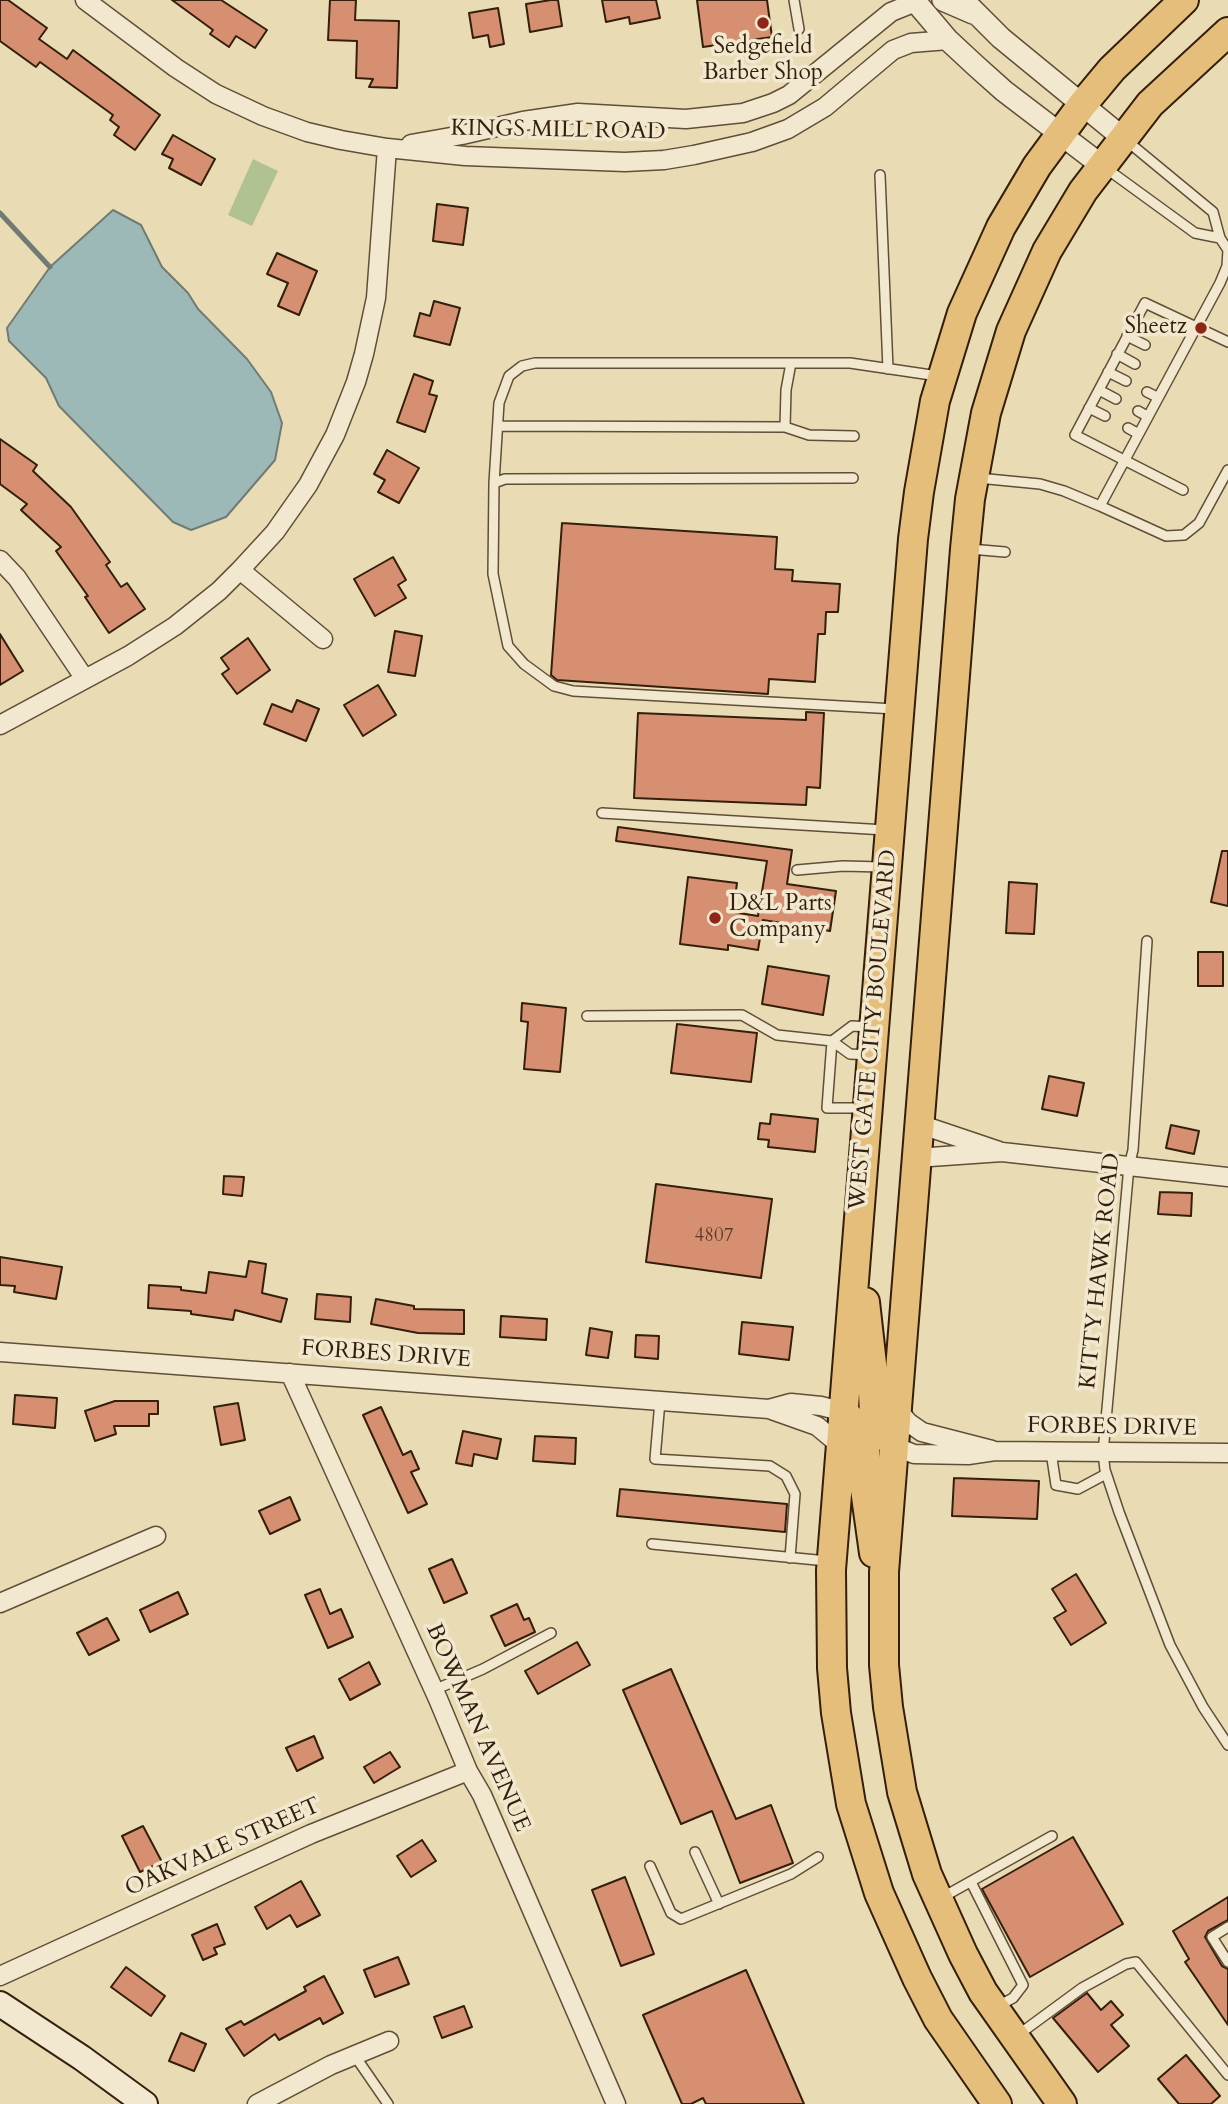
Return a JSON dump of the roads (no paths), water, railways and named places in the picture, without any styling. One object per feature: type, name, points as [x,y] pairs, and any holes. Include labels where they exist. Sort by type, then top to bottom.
[{"type":"main road","name":"WEST GATE CITY BOULEVARD","points":[[997,2104],[939,2019],[917,1978],[879,1893],[864,1850],[851,1804],[836,1713],[831,1619],[832,1562],[919,492],[936,401],[962,313],[980,270],[1023,188],[1060,134],[1112,69],[1184,0]]},
{"type":"main road","points":[[1062,2104],[994,2008],[963,1954],[938,1899],[914,1834],[894,1750],[888,1707],[883,1618],[884,1572],[916,1158],[965,549],[986,413],[1015,321],[1047,251],[1068,215],[1101,165],[1150,104],[1228,32]]},
{"type":"main road","points":[[858,1240],[872,1364],[872,1406],[879,1427],[894,1446]]},
{"type":"main road","points":[[844,1412],[858,1429],[865,1447],[866,1499],[883,1618]]},
{"type":"main road","points":[[0,2004],[82,2058],[145,2104]]},
{"type":"street","name":"KINGS MILL ROAD","points":[[85,0],[176,68],[251,111],[307,132],[387,148],[465,156],[625,162],[664,160],[752,142],[788,129],[825,107],[902,45],[948,40]]},
{"type":"street","points":[[943,0],[969,7],[1001,38],[1123,138]]},
{"type":"street","name":"KINGS MILL ROAD","points":[[387,148],[565,115],[603,113],[686,119],[743,113],[789,95],[891,12],[919,1]]},
{"type":"street","points":[[919,1],[948,40],[1004,91],[1101,165]]},
{"type":"street","points":[[0,725],[128,656],[175,626],[219,591],[240,570],[275,532],[308,485],[335,435],[365,354],[376,298],[387,148]]},
{"type":"street","points":[[0,560],[17,578],[85,679]]},
{"type":"street","points":[[240,570],[323,639]]},
{"type":"street","points":[[919,1124],[1002,1152]]},
{"type":"street","points":[[916,1158],[1002,1152],[1228,1177]]},
{"type":"street","name":"FORBES DRIVE","points":[[0,1352],[769,1409],[817,1426],[841,1447]]},
{"type":"street","name":"BOWMAN AVENUE","points":[[290,1373],[434,1690],[468,1772],[482,1796],[616,2104]]},
{"type":"street","name":"FORBES DRIVE","points":[[769,1409],[791,1403],[844,1412]]},
{"type":"street","name":"FORBES DRIVE","points":[[897,1409],[909,1423],[922,1432],[995,1451]]},
{"type":"street","name":"FORBES DRIVE","points":[[894,1446],[914,1454],[968,1455],[995,1451],[1228,1454]]},
{"type":"street","points":[[0,1603],[156,1536]]},
{"type":"street","name":"OAKVALE STREET","points":[[0,1976],[311,1834],[468,1772]]},
{"type":"street","points":[[257,2104],[331,2065],[388,2041]]},
{"type":"lane","points":[[794,0],[799,29]]},
{"type":"lane","points":[[1100,506],[1157,397],[1162,378],[1195,327],[1227,266],[1228,250],[1220,238],[1213,212],[1123,138]]},
{"type":"lane","points":[[1101,165],[1195,233],[1220,238]]},
{"type":"lane","points":[[880,175],[888,369]]},
{"type":"lane","points":[[1183,490],[1075,435],[1145,303],[1228,342]]},
{"type":"lane","points":[[1127,336],[1145,345]]},
{"type":"lane","points":[[1117,354],[1135,364]]},
{"type":"lane","points":[[900,709],[573,691],[554,686],[524,664],[508,646],[493,574],[494,483],[499,403],[509,376],[522,366],[535,363],[850,363],[942,377]]},
{"type":"lane","points":[[785,427],[786,390],[791,363]]},
{"type":"lane","points":[[1108,372],[1126,381]]},
{"type":"lane","points":[[1099,390],[1116,399]]},
{"type":"lane","points":[[1147,392],[1157,397]]},
{"type":"lane","points":[[1089,408],[1105,416]]},
{"type":"lane","points":[[1138,411],[1147,416]]},
{"type":"lane","points":[[498,426],[785,427],[809,435],[854,436]]},
{"type":"lane","points":[[1128,428],[1138,433]]},
{"type":"lane","points":[[974,477],[1040,484],[1064,491],[1166,536],[1184,535],[1199,523],[1228,470]]},
{"type":"lane","points":[[494,483],[505,479],[853,478]]},
{"type":"lane","points":[[965,549],[1005,552]]},
{"type":"lane","points":[[602,813],[890,830]]},
{"type":"lane","points":[[797,870],[843,866],[887,867]]},
{"type":"lane","name":"KITTY HAWK ROAD","points":[[1147,941],[1133,1150],[1129,1166],[1103,1453],[1107,1474],[1170,1645],[1203,1707],[1228,1745]]},
{"type":"lane","points":[[587,1016],[742,1015],[778,1035],[832,1041],[850,1054],[873,1042],[852,1026],[832,1041],[827,1108],[868,1108]]},
{"type":"lane","points":[[660,1401],[654,1459],[770,1466],[786,1476],[795,1494],[790,1558]]},
{"type":"lane","points":[[1051,1452],[1056,1485],[1078,1489],[1107,1474]]},
{"type":"lane","points":[[652,1544],[832,1562]]},
{"type":"lane","points":[[434,1690],[551,1633]]},
{"type":"lane","points":[[938,1899],[1052,1836]]},
{"type":"lane","points":[[695,1852],[719,1904]]},
{"type":"lane","points":[[650,1867],[671,1913],[681,1919],[791,1874],[818,1857]]},
{"type":"lane","points":[[971,1882],[1023,1984],[1013,1998],[994,2008]]},
{"type":"lane","points":[[1228,1927],[1212,1937],[1228,1962]]},
{"type":"lane","points":[[1014,2038],[1082,1988],[1126,1964],[1136,1962],[1228,2075]]},
{"type":"lane","points":[[355,2056],[388,2104]]},
{"type":"water","points":[[113,210],[141,225],[162,267],[247,359],[271,392],[282,423],[275,460],[226,517],[191,530],[173,522],[59,406],[46,378],[9,341],[7,328],[50,267]]},
{"type":"waterway","points":[[0,213],[50,267]]},
{"type":"place","name":"Sedgefield Barber Shop","points":[[763,23]]},
{"type":"place","name":"Sheetz","points":[[1201,328]]},
{"type":"place","name":"D&L Parts Company","points":[[715,918]]}]
